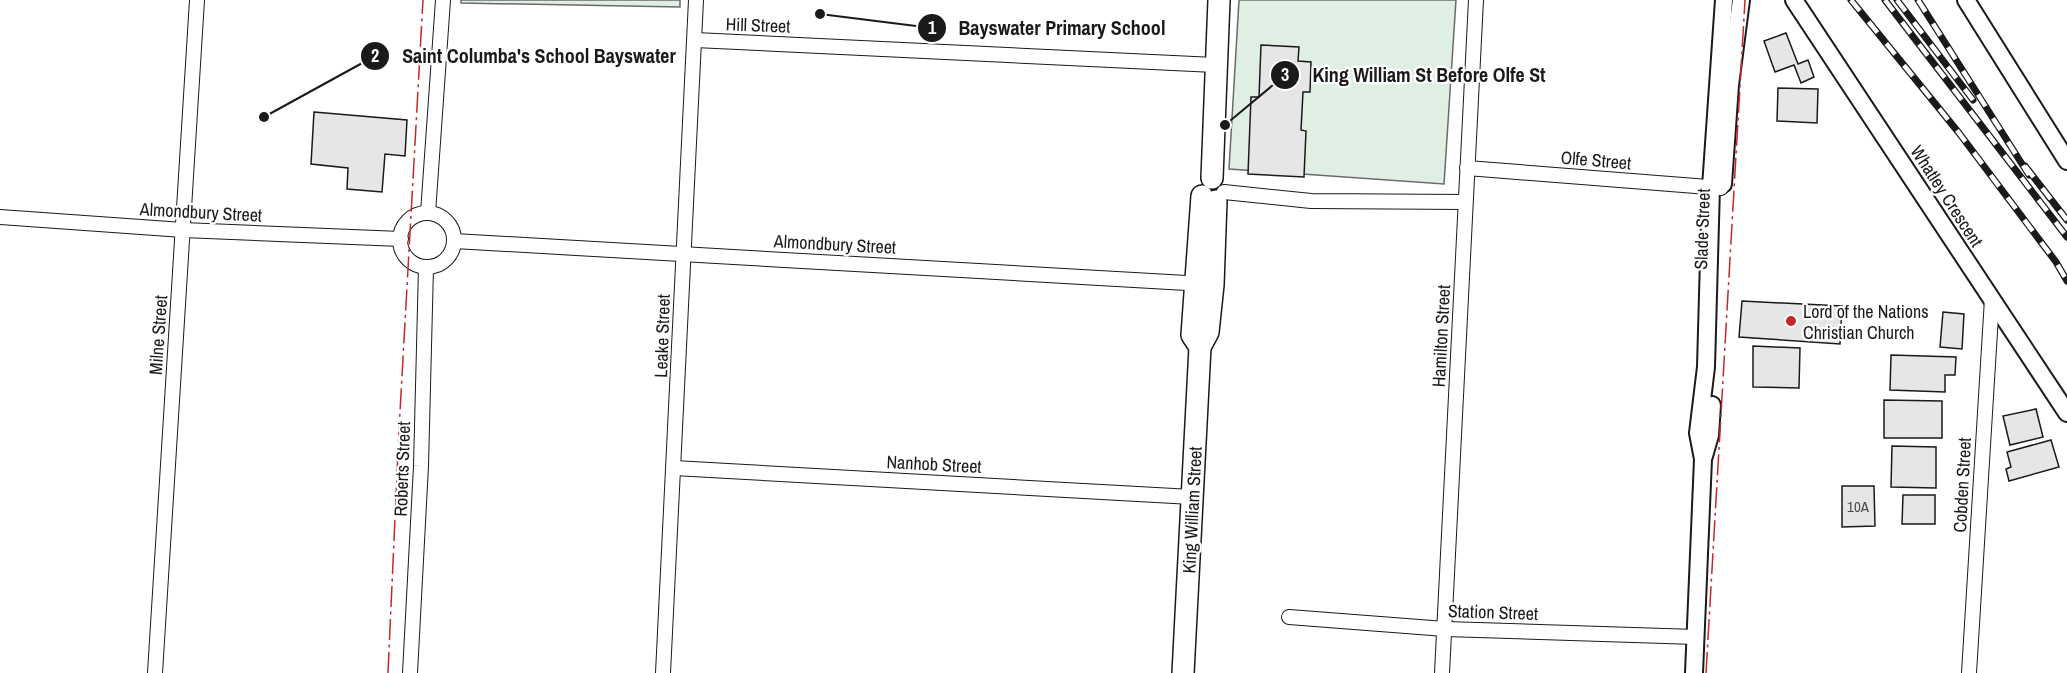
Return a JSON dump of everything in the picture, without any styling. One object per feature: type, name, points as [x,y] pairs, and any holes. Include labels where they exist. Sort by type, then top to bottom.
[{"type":"main road","name":"King William Street","points":[[1183,673],[1200,347],[1208,332],[1205,285],[1214,192],[1215,65],[1219,0]]},
{"type":"street","name":"Milne Street","points":[[155,673],[196,0]]},
{"type":"street","points":[[428,213],[443,0]]},
{"type":"street","name":"Leake Street","points":[[663,673],[696,0]]},
{"type":"street","name":"Hamilton Street","points":[[1442,673],[1476,0]]},
{"type":"street","name":"Slade Street","points":[[1694,673],[1702,459],[1710,435],[1716,346],[1717,188],[1724,0]]},
{"type":"street","name":"Slade Street","points":[[1717,188],[1742,0]]},
{"type":"street","name":"Whatley Crescent","points":[[1794,0],[2067,413]]},
{"type":"street","points":[[1966,0],[2067,161]]},
{"type":"street","name":"Hill Street","points":[[695,40],[1215,65]]},
{"type":"street","name":"Olfe Street","points":[[1467,168],[1717,188]]},
{"type":"street","points":[[1214,192],[1311,201],[1465,202]]},
{"type":"street","points":[[428,213],[444,219],[450,225],[454,241],[453,249],[442,262],[426,267],[408,258],[402,249],[401,239],[406,223],[420,214],[428,213]]},
{"type":"street","name":"Almondbury Street","points":[[0,217],[183,230],[401,239]]},
{"type":"street","name":"Almondbury Street","points":[[454,241],[1205,285]]},
{"type":"street","name":"Roberts Street","points":[[410,673],[421,466],[426,267]]},
{"type":"street","name":"Cobden Street","points":[[1969,673],[1992,299]]},
{"type":"street","name":"Nanhob Street","points":[[674,468],[1192,497]]},
{"type":"street","name":"Station Street","points":[[1289,617],[1445,628],[1696,637]]},
{"type":"green space","points":[[461,0],[680,0],[680,7],[461,3]]},
{"type":"green space","points":[[1239,0],[1456,0],[1444,184],[1229,169]]},
{"type":"building","points":[[1786,33],[1798,64],[1808,60],[1814,77],[1801,83],[1794,65],[1775,72],[1764,41]]},
{"type":"building","points":[[1261,45],[1299,47],[1298,61],[1311,62],[1310,92],[1303,92],[1301,130],[1306,131],[1304,177],[1248,174],[1251,97],[1259,97]]},
{"type":"building","points":[[1778,88],[1818,89],[1817,123],[1777,121]]},
{"type":"building","points":[[314,112],[407,120],[405,156],[385,154],[382,192],[347,189],[348,168],[311,164]]},
{"type":"building","name":"Lord of the Nations Christian Church","points":[[1742,301],[1842,306],[1840,344],[1739,337]]},
{"type":"building","points":[[1943,312],[1964,314],[1962,349],[1940,347]]},
{"type":"building","points":[[1753,346],[1800,348],[1799,388],[1753,387]]},
{"type":"building","points":[[1891,355],[1956,357],[1955,375],[1945,375],[1945,392],[1890,390]]},
{"type":"building","points":[[1884,400],[1942,401],[1942,438],[1884,438]]},
{"type":"building","points":[[2036,409],[2043,437],[2010,445],[2003,416]]},
{"type":"building","points":[[2051,440],[2059,467],[2009,481],[2006,469],[2011,467],[2007,452]]},
{"type":"building","points":[[1892,446],[1936,447],[1936,488],[1891,487]]},
{"type":"building","points":[[1842,486],[1874,486],[1875,526],[1842,527]]},
{"type":"building","points":[[1903,495],[1935,495],[1935,524],[1902,524]]},
{"type":"railway","points":[[1851,0],[1959,133],[2056,262],[2067,281]]},
{"type":"railway","points":[[1885,0],[2067,237]]},
{"type":"railway","points":[[1897,0],[1973,100]]},
{"type":"railway","points":[[1918,0],[2029,175]]},
{"type":"railway","points":[[2025,166],[2067,220]]},
{"type":"power","points":[[388,673],[423,0]]},
{"type":"power","points":[[1706,673],[1745,0]]},
{"type":"place","name":"Bayswater Primary School","points":[[820,14]]},
{"type":"place","name":"Saint Columba's School Bayswater","points":[[264,117]]},
{"type":"place","name":"King William St Before Olfe St","points":[[1225,125]]},
{"type":"place","name":"Lord of the Nations Christian Church","points":[[1791,321]]}]
